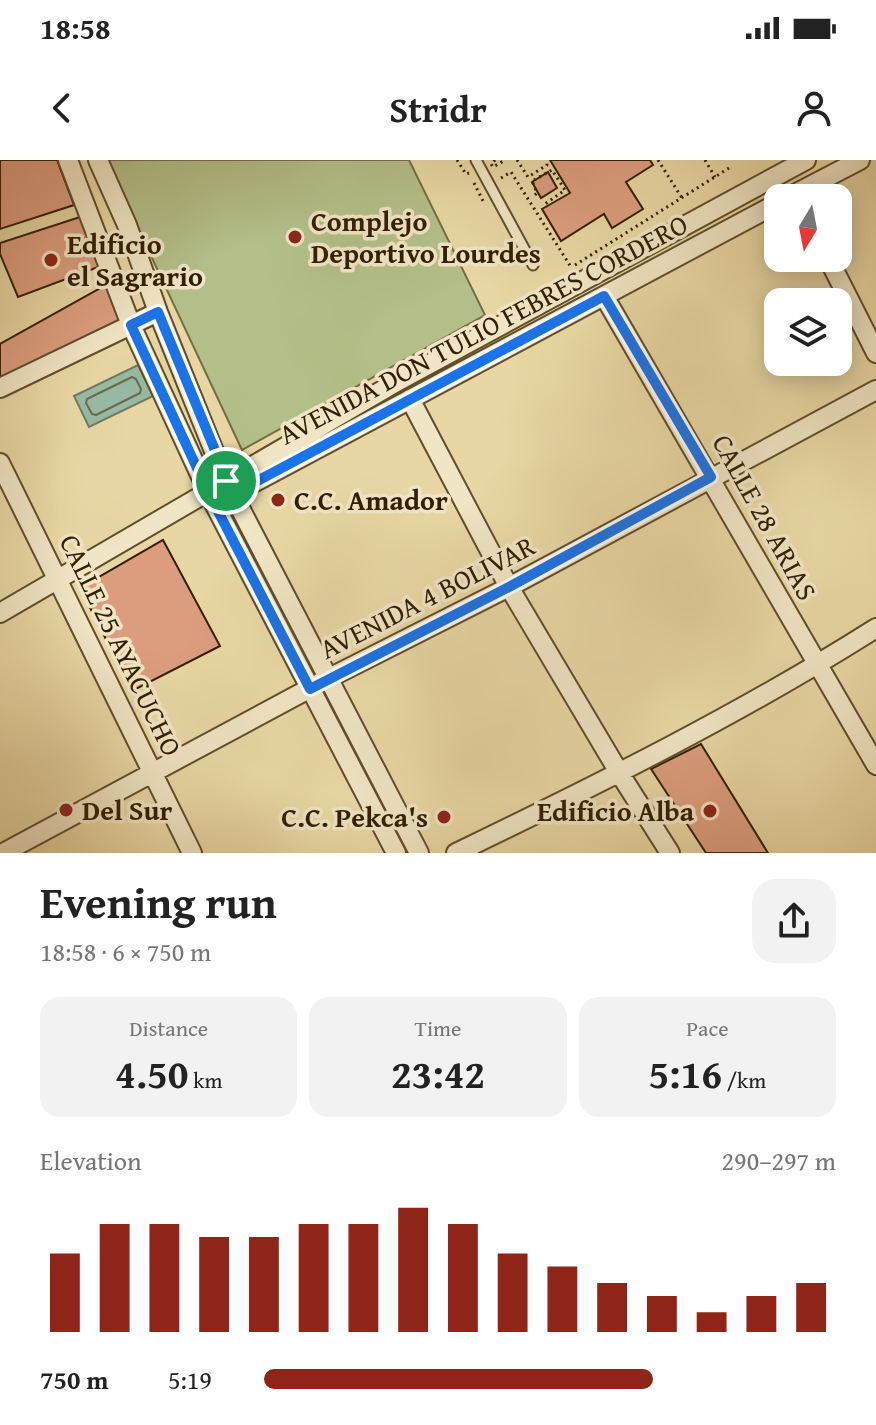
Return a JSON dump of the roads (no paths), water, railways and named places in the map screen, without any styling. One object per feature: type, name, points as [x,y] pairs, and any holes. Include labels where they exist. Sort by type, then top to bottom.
[{"type":"street","points":[[68,160],[131,325],[211,498],[396,853]]},
{"type":"street","points":[[98,160],[127,225],[158,312],[230,487],[419,853]]},
{"type":"street","name":"AVENIDA DON TULIO FEBRES CORDERO","points":[[0,613],[211,498],[400,380],[780,166],[806,160]]},
{"type":"street","points":[[815,184],[860,160]]},
{"type":"street","name":"AVENIDA DON TULIO FEBRES CORDERO","points":[[230,487],[410,399],[764,210]]},
{"type":"street","points":[[835,272],[876,353]]},
{"type":"street","name":"CALLE 28 ARIAS","points":[[604,296],[711,477],[817,666],[874,757]]},
{"type":"street","points":[[0,388],[158,312]]},
{"type":"street","name":"AVENIDA 4 BOLIVAR","points":[[3,853],[876,390]]},
{"type":"street","points":[[410,399],[509,587],[670,853]]},
{"type":"street","name":"CALLE 25 AYACUCHO","points":[[0,463],[192,853]]},
{"type":"street","points":[[456,853],[620,774],[817,666],[876,628]]},
{"type":"lane","points":[[475,165],[533,265]]},
{"type":"water","points":[[138,365],[153,396],[89,427],[74,396]]},
{"type":"place","name":"Complejo Deportivo Lourdes","points":[[295,237]]},
{"type":"place","name":"Edificio el Sagrario","points":[[51,260]]},
{"type":"place","name":"C.C. Amador","points":[[278,500]]},
{"type":"place","name":"Del Sur","points":[[66,810]]},
{"type":"place","name":"Edificio Alba","points":[[710,811]]},
{"type":"place","name":"C.C. Pekca's","points":[[444,817]]}]
